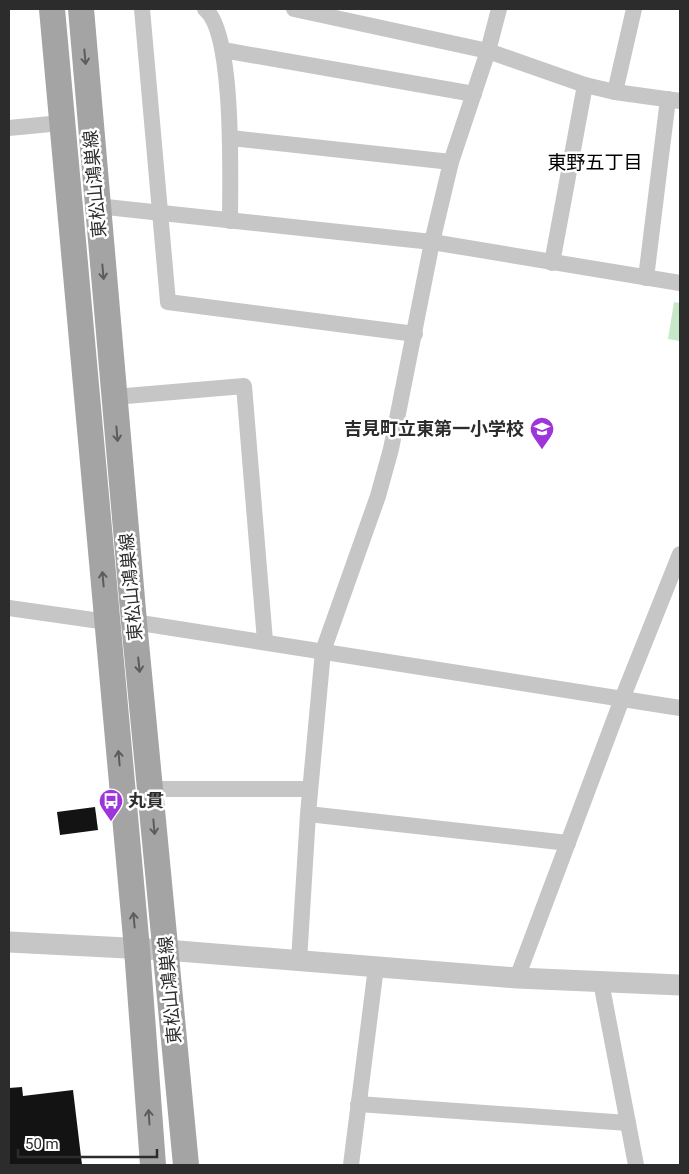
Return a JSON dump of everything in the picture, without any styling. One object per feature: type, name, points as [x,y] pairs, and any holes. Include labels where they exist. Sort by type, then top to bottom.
[{"type":"main road","name":"東松山鴻巣線","points":[[52,9],[137,949],[152,1165]]},
{"type":"main road","name":"東松山鴻巣線","points":[[81,9],[134,622],[186,1165]]},
{"type":"street","points":[[142,9],[168,302],[415,334]]},
{"type":"street","points":[[205,9],[212,14],[223,50],[231,138],[230,221]]},
{"type":"street","points":[[294,9],[337,13],[488,51],[585,85],[615,92],[674,100],[646,278]]},
{"type":"street","points":[[299,961],[310,788],[323,651],[378,496],[391,449],[432,242],[451,162],[488,51],[499,9]]},
{"type":"street","points":[[615,92],[634,9]]},
{"type":"street","points":[[223,50],[474,94]]},
{"type":"street","points":[[552,263],[585,85]]},
{"type":"street","points":[[9,128],[61,124]]},
{"type":"street","points":[[231,138],[451,162]]},
{"type":"street","points":[[97,206],[432,242],[680,283]]},
{"type":"street","points":[[114,397],[244,386],[265,641]]},
{"type":"street","points":[[517,978],[622,699],[680,554]]},
{"type":"street","points":[[9,608],[107,622]]},
{"type":"street","points":[[134,622],[265,641],[680,708]]},
{"type":"street","points":[[150,789],[310,788]]},
{"type":"street","points":[[308,814],[568,843]]},
{"type":"street","points":[[9,942],[166,950],[517,978],[680,983]]},
{"type":"street","points":[[351,1165],[376,967]]},
{"type":"street","points":[[601,982],[636,1165]]},
{"type":"street","points":[[358,1104],[628,1123]]},
{"type":"shaded area","points":[[674,302],[680,303],[680,341],[668,339]]},
{"type":"building","points":[[95,807],[98,830],[60,835],[57,812]]},
{"type":"building","points":[[22,1087],[23,1096],[73,1090],[82,1165],[9,1165],[9,1088]]},
{"type":"place","name":"吉見町立東第一小学校","points":[[542,450]]},
{"type":"place","name":"丸貫","points":[[111,822]]},
{"type":"district","name":"東野五丁目","points":[[595,162]]}]
